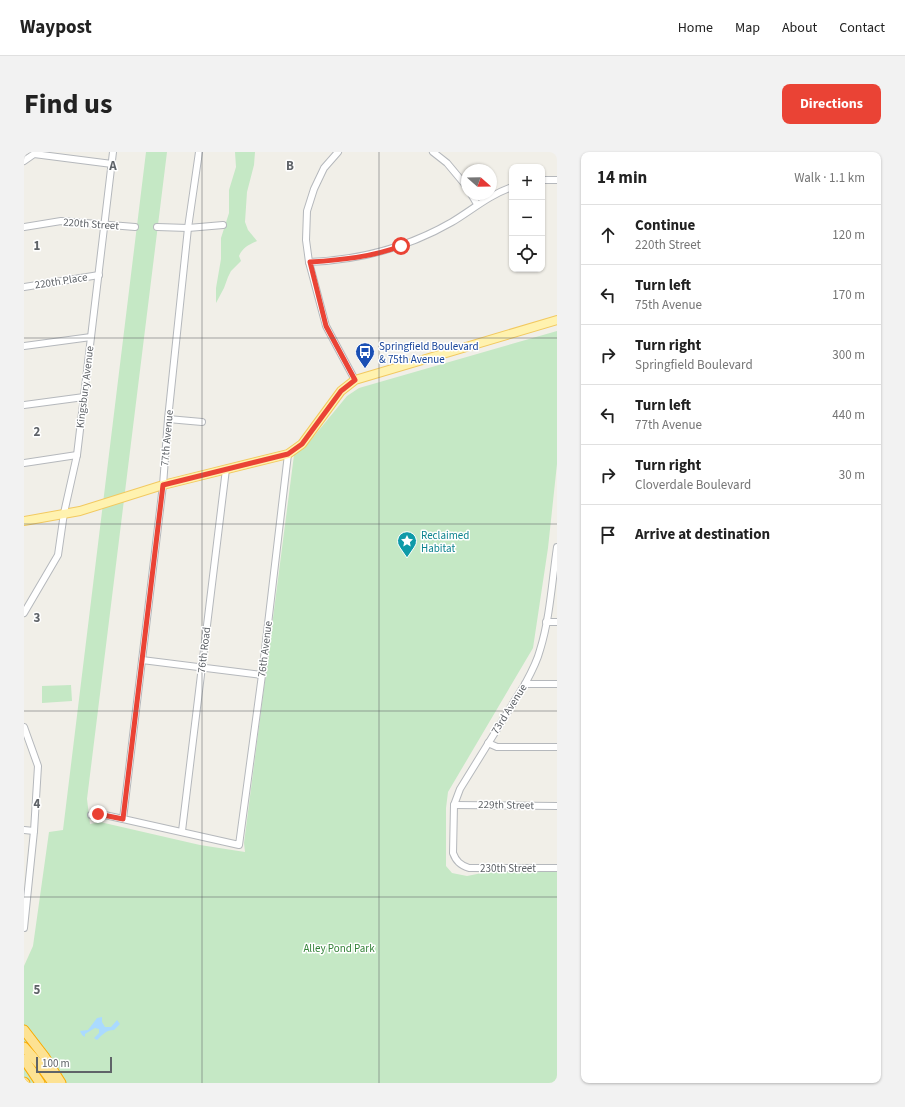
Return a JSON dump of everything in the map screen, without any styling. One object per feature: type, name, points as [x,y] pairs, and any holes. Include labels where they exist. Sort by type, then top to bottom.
[{"type":"highway","points":[[24,1030],[44,1056],[61,1083]]},
{"type":"highway","points":[[24,1047],[53,1083]]},
{"type":"highway","points":[[24,1059],[40,1083]]},
{"type":"main road","points":[[24,521],[80,511],[163,485],[288,454],[302,444],[341,391],[355,380],[557,320]]},
{"type":"street","name":"Kingsbury Avenue","points":[[24,613],[58,555],[64,513],[77,455],[113,152]]},
{"type":"street","name":"77th Avenue","points":[[123,819],[163,485],[168,419],[188,228],[199,152]]},
{"type":"street","points":[[338,152],[319,177],[309,202],[306,223],[306,240],[326,326],[355,380]]},
{"type":"street","points":[[433,152],[447,163],[461,180]]},
{"type":"street","points":[[24,161],[34,154],[112,164]]},
{"type":"street","points":[[545,180],[557,180]]},
{"type":"street","points":[[310,262],[333,261],[360,257],[399,247],[434,232],[477,204],[509,188]]},
{"type":"street","points":[[475,200],[477,204]]},
{"type":"street","name":"220th Street","points":[[24,226],[61,221],[135,227]]},
{"type":"street","points":[[157,227],[188,228],[223,225]]},
{"type":"street","name":"220th Place","points":[[24,287],[99,275]]},
{"type":"street","points":[[24,346],[91,337]]},
{"type":"street","points":[[24,405],[84,397]]},
{"type":"street","points":[[168,419],[202,422]]},
{"type":"street","name":"76th Avenue","points":[[182,831],[239,845],[262,675],[288,454]]},
{"type":"street","points":[[24,463],[77,455]]},
{"type":"street","name":"76th Road","points":[[182,831],[226,469]]},
{"type":"street","name":"73rd Avenue","points":[[460,863],[453,853],[454,805],[460,789],[525,684],[540,651],[556,562],[557,547]]},
{"type":"street","points":[[546,622],[557,622]]},
{"type":"street","points":[[142,660],[262,675]]},
{"type":"street","points":[[525,684],[557,684]]},
{"type":"street","points":[[24,727],[38,766],[34,831],[24,928]]},
{"type":"street","points":[[488,744],[497,747],[557,747]]},
{"type":"street","name":"229th Street","points":[[454,805],[557,806]]},
{"type":"street","points":[[91,815],[100,814],[182,831]]},
{"type":"street","points":[[24,830],[34,831]]},
{"type":"street","name":"230th Street","points":[[460,863],[469,868],[557,868]]},
{"type":"green space","name":"Alley Pond Park","points":[[146,152],[167,152],[87,799],[90,824],[100,822],[200,845],[245,852],[244,843],[294,455],[305,447],[347,396],[359,388],[557,331],[557,464],[548,548],[533,648],[448,792],[446,808],[446,866],[452,873],[467,876],[487,872],[557,872],[557,1083],[24,1083],[24,966],[33,946],[49,832],[63,830]]},
{"type":"green space","points":[[235,152],[255,152],[254,165],[247,192],[245,222],[248,230],[257,241],[242,250],[239,256],[241,261],[231,271],[216,303],[216,288],[221,259],[221,238],[229,213],[229,190],[236,167]]},
{"type":"green space","points":[[71,685],[72,701],[42,703],[42,686]]},
{"type":"water","points":[[102,1017],[102,1022],[105,1027],[111,1027],[117,1020],[120,1024],[114,1030],[106,1032],[97,1040],[94,1038],[99,1033],[99,1029],[95,1028],[85,1034],[85,1037],[82,1035],[80,1031],[88,1030],[97,1018]]},
{"type":"place","name":"Springfield Boulevard & 75th Avenue","points":[[365,369]]},
{"type":"place","name":"Reclaimed Habitat","points":[[407,558]]},
{"type":"route","points":[[98,814],[123,819],[163,485],[288,454],[302,444],[318,425],[341,391],[355,380],[326,326],[310,262],[333,261],[360,257],[401,246]]}]
